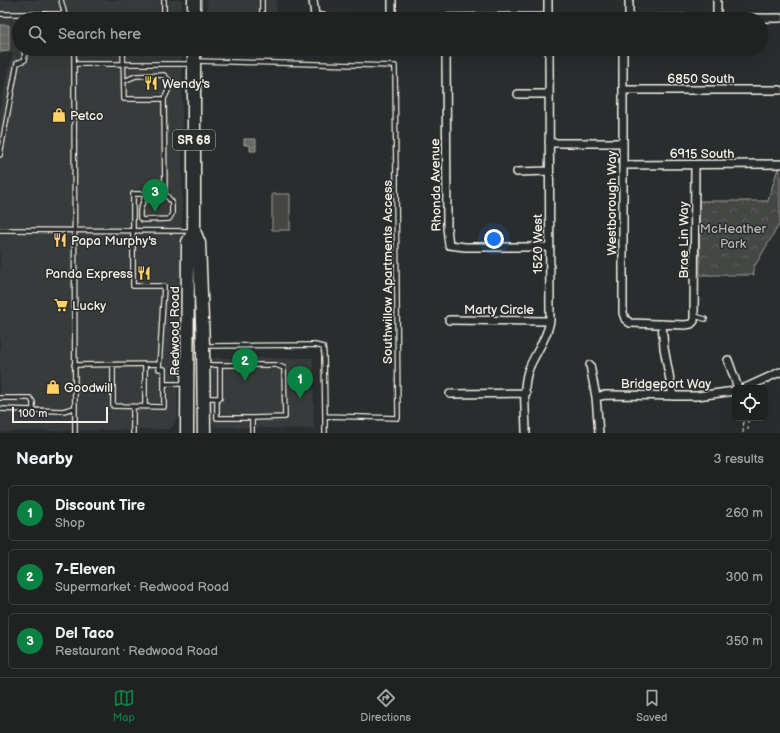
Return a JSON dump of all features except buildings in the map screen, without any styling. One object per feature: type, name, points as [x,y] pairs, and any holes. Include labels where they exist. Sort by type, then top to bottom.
[{"type":"main road","points":[[194,0],[194,12]]},
{"type":"main road","name":"Redwood Road","points":[[194,58],[194,231],[200,243],[204,366],[204,433]]},
{"type":"main road","name":"Redwood Road","points":[[186,433],[188,242],[194,231]]},
{"type":"street","points":[[314,0],[315,12]]},
{"type":"street","points":[[392,0],[392,12]]},
{"type":"street","points":[[548,0],[548,12]]},
{"type":"street","points":[[629,0],[629,12]]},
{"type":"street","points":[[717,0],[717,12]]},
{"type":"street","points":[[768,18],[780,18]]},
{"type":"street","name":"Rhonda Avenue","points":[[446,56],[447,228],[449,245],[465,247],[549,247]]},
{"type":"street","name":"1520 West","points":[[526,433],[526,393],[528,373],[547,334],[550,321],[549,56]]},
{"type":"street","name":"Westborough Way","points":[[623,56],[623,313],[628,322],[635,324],[691,324],[695,316]]},
{"type":"street","name":"6850 South","points":[[623,90],[780,90]]},
{"type":"street","points":[[518,94],[549,94]]},
{"type":"street","points":[[549,143],[623,143]]},
{"type":"street","name":"6915 South","points":[[623,165],[780,164]]},
{"type":"street","name":"Brae Lin Way","points":[[695,165],[695,316]]},
{"type":"street","points":[[517,172],[549,171]]},
{"type":"street","name":"Marty Circle","points":[[449,320],[550,321]]},
{"type":"street","points":[[662,324],[664,348],[673,396]]},
{"type":"street","points":[[728,360],[737,385]]},
{"type":"street","points":[[590,366],[596,397],[599,433]]},
{"type":"street","points":[[752,385],[780,372]]},
{"type":"street","name":"Bridgeport Way","points":[[596,397],[605,395],[711,395],[732,392]]},
{"type":"street","points":[[450,394],[526,393]]},
{"type":"lane","points":[[61,0],[64,12]]},
{"type":"lane","points":[[164,0],[164,12]]},
{"type":"lane","points":[[262,0],[262,12]]},
{"type":"lane","points":[[0,14],[12,14]]},
{"type":"lane","points":[[0,155],[17,63],[25,60],[25,56]]},
{"type":"lane","points":[[74,56],[75,433]]},
{"type":"lane","points":[[124,56],[124,99],[164,99]]},
{"type":"lane","points":[[74,64],[124,63],[194,58]]},
{"type":"lane","name":"Southwillow Apartments Access","points":[[194,58],[395,66],[398,418],[325,416]]},
{"type":"lane","points":[[124,81],[136,76],[166,76],[169,80],[169,89],[164,99],[165,194],[171,200],[171,217],[166,220],[142,220],[140,218],[140,210],[146,194]]},
{"type":"lane","points":[[113,364],[113,406],[164,407],[164,369],[159,369],[159,364],[164,286],[133,286],[133,194],[165,194]]},
{"type":"lane","points":[[0,230],[194,231]]},
{"type":"lane","points":[[695,316],[705,319]]},
{"type":"lane","points":[[203,346],[315,345],[322,347],[324,354],[325,433]]},
{"type":"lane","points":[[145,364],[145,407]]},
{"type":"lane","points":[[74,365],[159,364]]},
{"type":"lane","points":[[204,366],[276,366],[284,368],[284,417],[217,418],[217,398]]},
{"type":"lane","points":[[204,398],[220,398],[220,366]]},
{"type":"lane","points":[[145,380],[150,380]]},
{"type":"lane","points":[[164,381],[187,384]]},
{"type":"lane","points":[[145,390],[150,390]]},
{"type":"lane","points":[[0,398],[30,398],[33,402],[33,410]]},
{"type":"lane","points":[[132,407],[132,433]]},
{"type":"lane","points":[[0,409],[63,411],[74,408]]},
{"type":"lane","points":[[252,418],[252,433]]},
{"type":"path","points":[[743,433],[744,421]]},
{"type":"path","points":[[748,421],[748,430]]},
{"type":"shaded area","points":[[0,0],[182,0],[182,12],[12,12],[12,53],[0,53]]},
{"type":"shaded area","points":[[207,0],[276,0],[276,12],[207,12]]},
{"type":"shaded area","points":[[12,56],[182,56],[182,286],[177,373],[177,419],[173,426],[169,429],[0,432],[0,108]]},
{"type":"shaded area","points":[[210,358],[313,358],[314,429],[215,427],[210,421]]},
{"type":"green space","name":"McHeather Park","points":[[778,168],[780,168],[780,223],[753,269],[754,275],[700,275],[699,201],[768,201]]},
{"type":"green space","points":[[272,194],[290,194],[290,230],[272,230]]},
{"type":"water","points":[[0,25],[9,25],[9,51],[0,52]]},
{"type":"water","points":[[244,139],[256,139],[256,151],[250,151],[250,145],[244,145]]},
{"type":"place","name":"Wendy's","points":[[151,83]]},
{"type":"place","name":"Petco","points":[[59,115]]},
{"type":"place","name":"Del Taco","points":[[155,212]]},
{"type":"place","name":"Papa Murphy's","points":[[60,240]]},
{"type":"place","name":"Panda Express","points":[[144,273]]},
{"type":"place","name":"Lucky","points":[[61,305]]},
{"type":"place","name":"7-Eleven","points":[[245,381]]},
{"type":"place","name":"Goodwill","points":[[53,387]]},
{"type":"place","name":"Discount Tire","points":[[300,399]]}]
